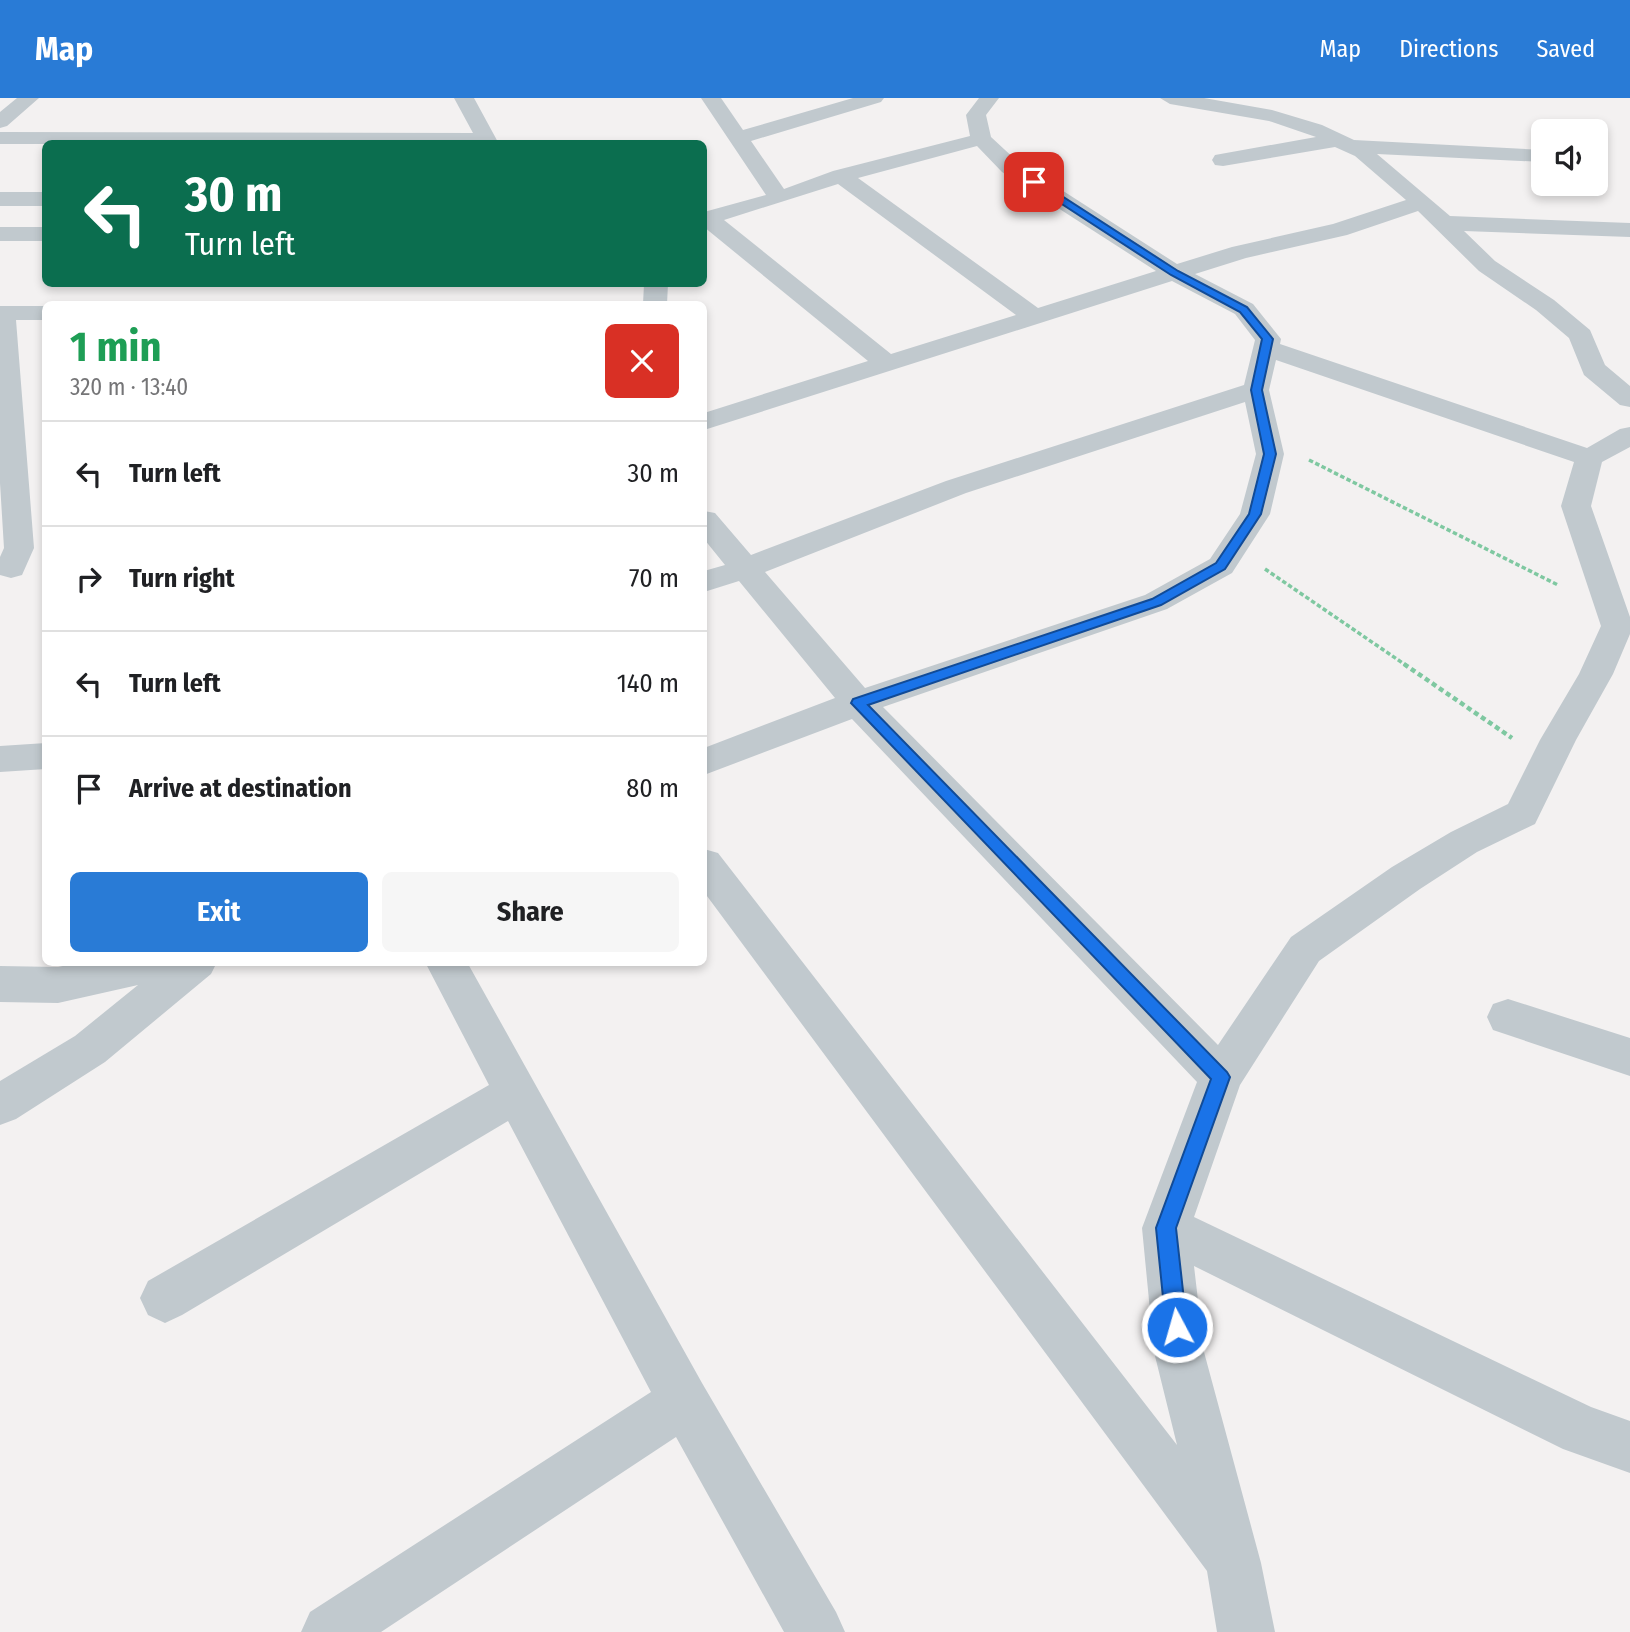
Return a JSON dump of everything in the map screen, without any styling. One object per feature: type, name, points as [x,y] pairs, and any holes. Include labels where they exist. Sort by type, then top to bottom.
[{"type":"street","points":[[0,122],[29,98]]},
{"type":"street","points":[[464,98],[487,140]]},
{"type":"street","points":[[739,98],[713,100],[779,198]]},
{"type":"street","points":[[738,138],[874,98]]},
{"type":"street","points":[[707,761],[858,703],[1156,602],[1221,566],[1255,514],[1270,454],[1256,390],[1268,339],[1244,309],[1175,273],[1010,167],[981,139],[976,115],[989,98]]},
{"type":"street","points":[[1170,98],[1272,116],[1315,129],[1362,152],[1422,202],[1487,266],[1545,305],[1581,335],[1593,369],[1630,399]]},
{"type":"street","points":[[0,138],[325,140]]},
{"type":"street","points":[[707,218],[779,198],[841,176],[981,139]]},
{"type":"street","points":[[1223,160],[1343,143],[1531,155]]},
{"type":"street","points":[[841,176],[1035,317]]},
{"type":"street","points":[[0,199],[42,199]]},
{"type":"street","points":[[707,421],[1240,253],[1339,230],[1422,202]]},
{"type":"street","points":[[707,219],[887,364]]},
{"type":"street","points":[[1443,223],[1630,230]]},
{"type":"street","points":[[0,234],[42,234]]},
{"type":"street","points":[[6,568],[19,548],[1,313],[42,313]]},
{"type":"street","points":[[1266,348],[1589,458]]},
{"type":"street","points":[[707,581],[956,487],[1256,390]]},
{"type":"street","points":[[1246,1632],[1233,1563],[1179,1352],[1166,1228],[1221,1077],[1305,949],[1452,849],[1522,814],[1547,762],[1596,674],[1618,626],[1576,506],[1589,458],[1630,435]]},
{"type":"street","points":[[707,523],[858,703],[1221,1077]]},
{"type":"street","points":[[6,568],[42,567]]},
{"type":"street","points":[[0,759],[42,756]]},
{"type":"street","points":[[707,868],[1233,1563]]},
{"type":"street","points":[[0,984],[58,985],[148,966]]},
{"type":"street","points":[[0,1105],[90,1049],[192,966]]},
{"type":"street","points":[[447,966],[684,1401],[816,1632]]},
{"type":"street","points":[[1508,1017],[1630,1057]]},
{"type":"street","points":[[165,1298],[516,1093]]},
{"type":"street","points":[[1166,1228],[1582,1430],[1630,1447]]},
{"type":"street","points":[[330,1632],[684,1401]]},
{"type":"path","points":[[1266,437],[1433,524],[1612,611]]},
{"type":"path","points":[[1233,548],[1547,762]]},
{"type":"route","points":[[1034,182],[1175,273],[1244,309],[1268,339],[1256,390],[1270,454],[1255,514],[1221,566],[1156,602],[858,703],[1221,1077],[1166,1228],[1177,1327]]}]
